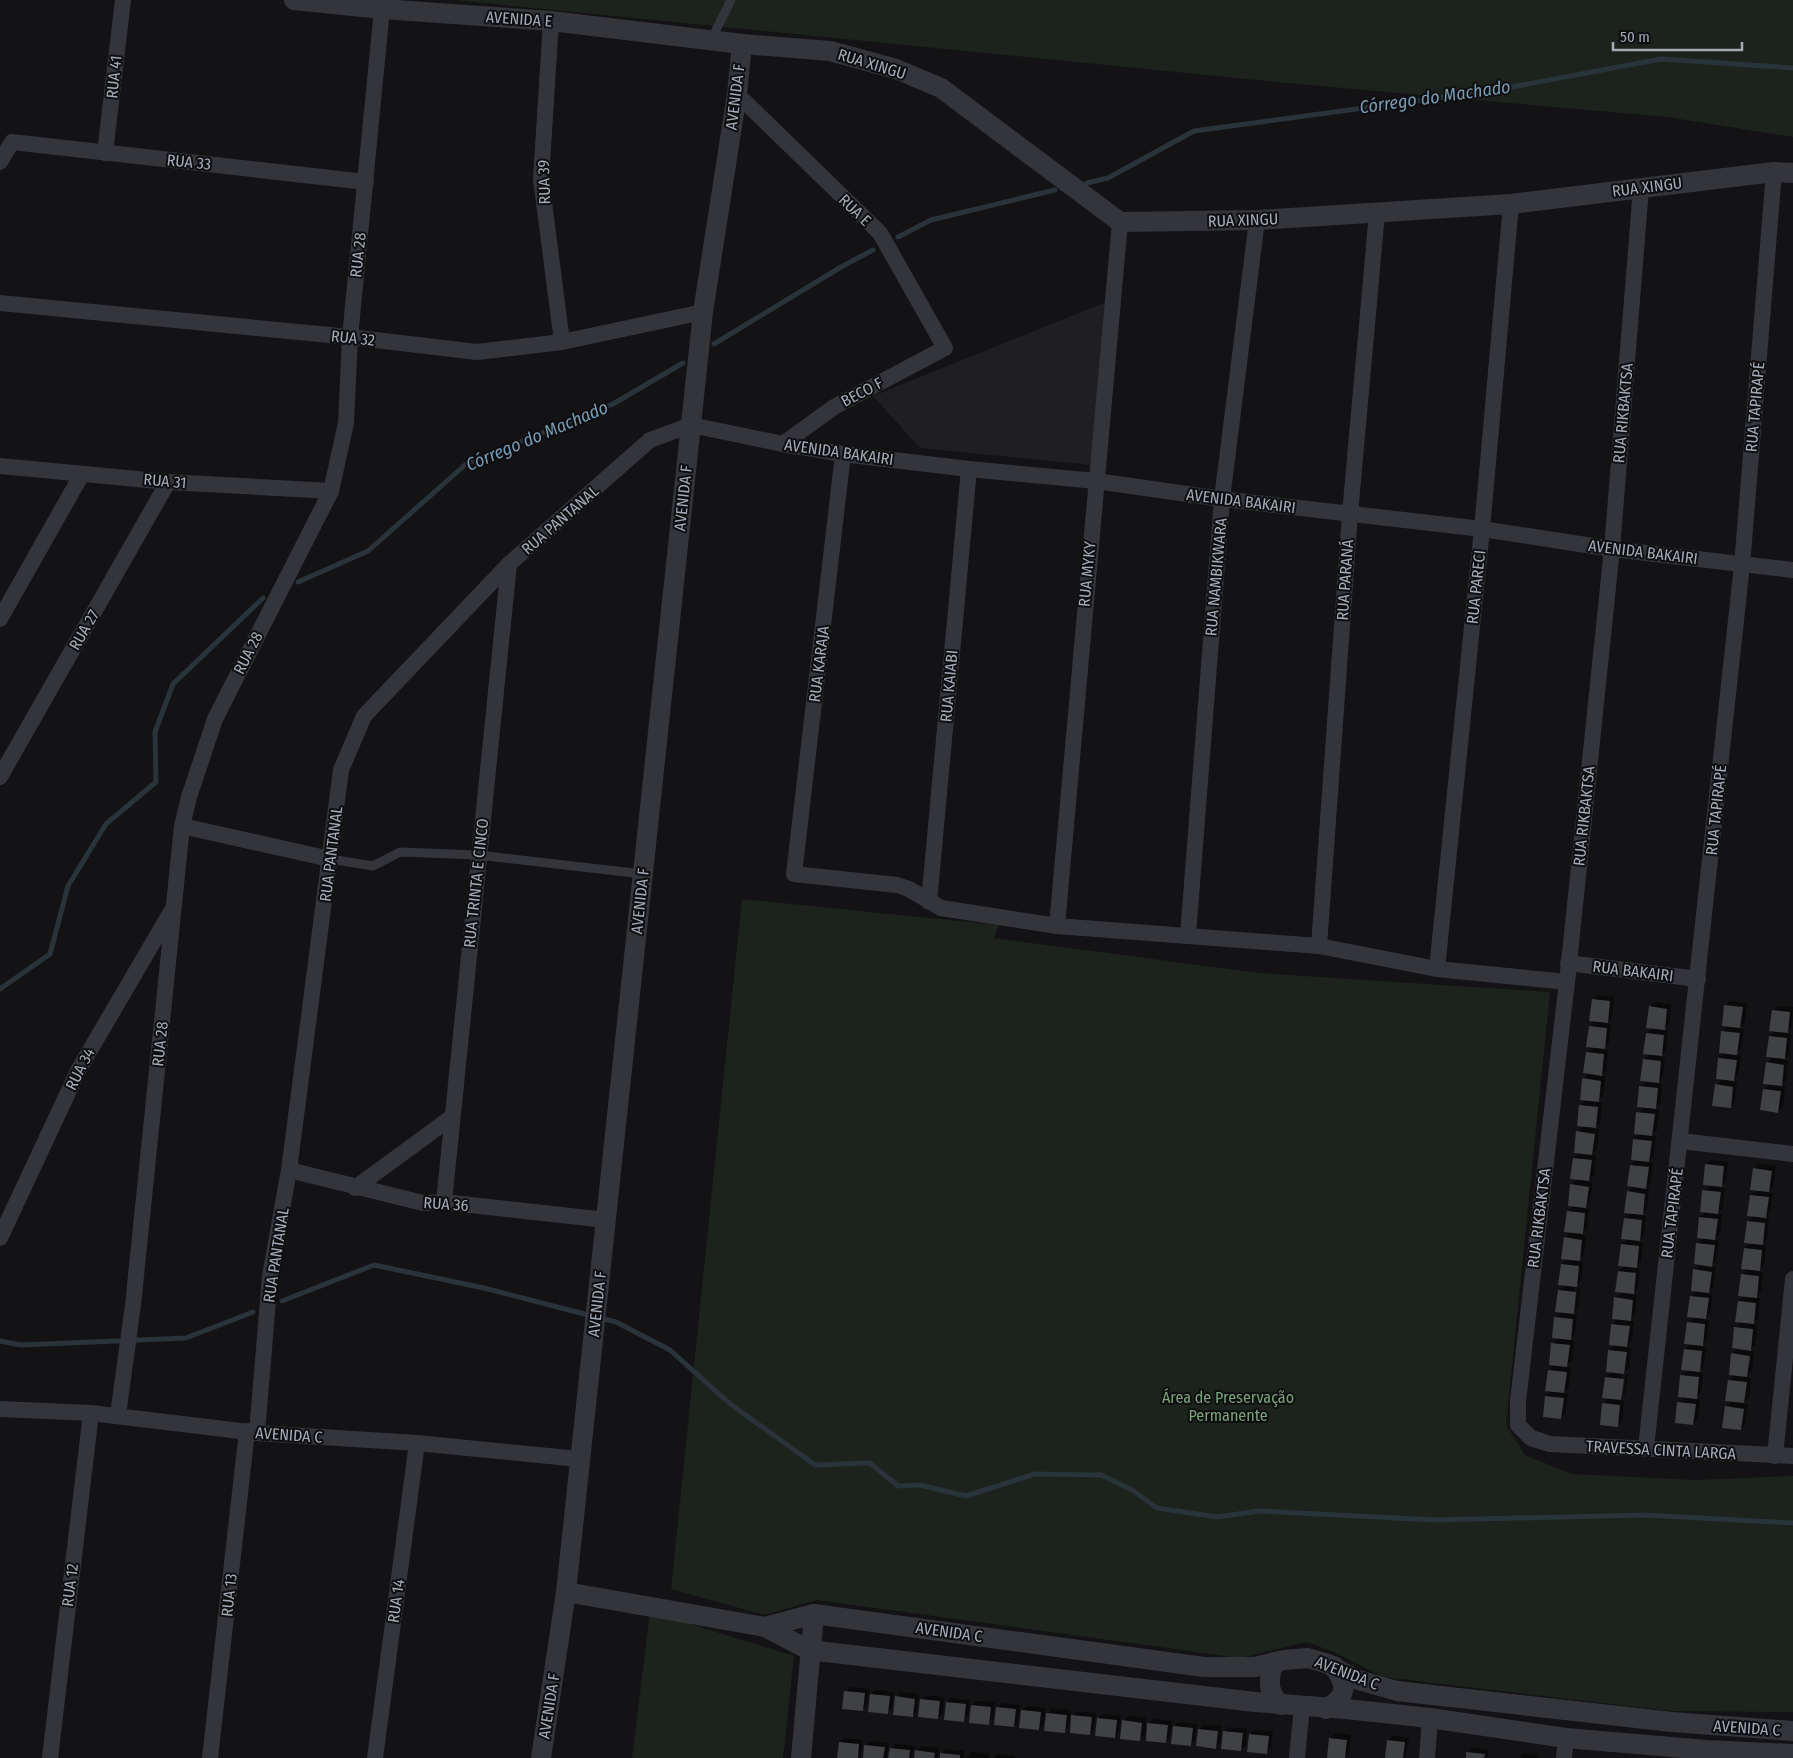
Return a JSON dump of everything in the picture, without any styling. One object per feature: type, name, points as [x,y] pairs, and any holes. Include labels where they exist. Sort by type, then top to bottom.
[{"type":"street","name":"RUA 41","points":[[105,153],[122,0]]},
{"type":"street","name":"AVENIDA E","points":[[294,0],[382,10],[551,21],[742,44]]},
{"type":"street","name":"RUA 28","points":[[118,1415],[124,1358],[133,1305],[182,826],[189,797],[215,719],[331,491],[346,423],[350,337],[382,10]]},
{"type":"street","name":"RUA 39","points":[[551,21],[541,179],[562,342]]},
{"type":"street","name":"AVENIDA F","points":[[541,1758],[566,1592],[703,312],[737,94],[742,44]]},
{"type":"street","name":"RUA XINGU","points":[[742,44],[830,51],[896,69],[941,88],[1120,222],[1257,220],[1511,204],[1783,172]]},
{"type":"street","name":"RUA E","points":[[737,94],[880,233],[945,348]]},
{"type":"street","name":"RUA 33","points":[[0,162],[12,142],[366,182]]},
{"type":"street","name":"RUA TAPIRAPÉ","points":[[1646,1448],[1681,1141],[1783,172]]},
{"type":"street","name":"RUA RIKBAKTSA","points":[[1531,1438],[1518,1425],[1518,1401],[1566,982],[1612,550],[1641,188]]},
{"type":"street","name":"RUA PARECI","points":[[1437,969],[1482,529],[1511,204]]},
{"type":"street","name":"RUA PARANÁ","points":[[1319,946],[1350,514],[1376,214]]},
{"type":"street","name":"RUA NAMBIKWARA","points":[[1188,935],[1222,499],[1257,220]]},
{"type":"street","name":"RUA MYKY","points":[[1057,926],[1120,222]]},
{"type":"street","name":"RUA 32","points":[[0,303],[350,337],[476,352],[562,342],[703,312]]},
{"type":"street","name":"BECO F","points":[[783,444],[834,407],[945,348]]},
{"type":"street","name":"AVENIDA BAKAIRI","points":[[691,425],[843,454],[969,469],[1096,481],[1222,499],[1482,529],[1612,550],[1793,570]]},
{"type":"street","name":"RUA PANTANAL","points":[[252,1432],[270,1276],[290,1170],[341,770],[364,716],[509,564],[650,440],[691,425]]},
{"type":"street","name":"RUA KARAJA","points":[[843,454],[794,874],[897,885],[921,895],[929,902]]},
{"type":"street","name":"RUA 31","points":[[0,466],[168,482],[331,491]]},
{"type":"street","name":"RUA KAIABI","points":[[929,902],[969,469]]},
{"type":"street","points":[[0,619],[82,474]]},
{"type":"street","name":"RUA 27","points":[[0,777],[168,482]]},
{"type":"street","name":"RUA TRINTA E CINCO","points":[[444,1202],[509,564]]},
{"type":"street","points":[[182,826],[330,858]]},
{"type":"street","points":[[929,902],[941,908],[960,912],[1057,926],[1319,946],[1437,969],[1566,982]]},
{"type":"street","name":"RUA 34","points":[[0,1238],[79,1069],[174,907]]},
{"type":"street","name":"RUA BAKAIRI","points":[[1568,963],[1698,979]]},
{"type":"street","points":[[355,1188],[452,1116]]},
{"type":"street","points":[[1681,1141],[1793,1154]]},
{"type":"street","name":"RUA 36","points":[[290,1170],[355,1188],[423,1203],[444,1202],[606,1220]]},
{"type":"street","points":[[1775,1456],[1793,1279]]},
{"type":"street","name":"AVENIDA C","points":[[0,1409],[118,1415],[252,1432],[417,1443],[579,1459]]},
{"type":"street","name":"RUA 12","points":[[50,1758],[91,1413]]},
{"type":"street","name":"RUA 13","points":[[210,1758],[252,1432]]},
{"type":"street","name":"TRAVESSA CINTA LARGA","points":[[1531,1438],[1550,1444],[1793,1456]]},
{"type":"street","name":"RUA 14","points":[[375,1758],[417,1443]]},
{"type":"street","points":[[566,1592],[765,1627],[809,1650]]},
{"type":"street","points":[[765,1627],[814,1614],[809,1650],[801,1758]]},
{"type":"street","name":"AVENIDA C","points":[[814,1614],[1204,1667],[1255,1667],[1274,1662],[1308,1658],[1334,1666],[1355,1678],[1397,1691],[1672,1722],[1793,1731]]},
{"type":"street","name":"AVENIDA C","points":[[809,1650],[1281,1705],[1346,1708],[1566,1738],[1705,1754],[1793,1754]]},
{"type":"street","points":[[1274,1662],[1270,1672],[1270,1690],[1273,1698],[1281,1705]]},
{"type":"street","points":[[1326,1708],[1338,1702],[1344,1687],[1342,1678],[1334,1666]]},
{"type":"street","points":[[1297,1758],[1302,1707]]},
{"type":"street","points":[[1427,1758],[1430,1718]]},
{"type":"street","points":[[1564,1758],[1566,1738]]},
{"type":"lane","points":[[710,40],[732,0]]},
{"type":"lane","points":[[330,858],[373,866],[400,852],[478,855],[642,874]]},
{"type":"shaded area","points":[[1106,302],[1092,465],[920,448],[873,396]]},
{"type":"green space","points":[[454,0],[1793,0],[1793,137],[1667,117],[1287,83]]},
{"type":"green space","name":"Área de Preservação Permanente","points":[[742,899],[999,925],[994,938],[1259,973],[1550,992],[1506,1425],[1525,1455],[1572,1474],[1696,1480],[1793,1476],[1793,1712],[1670,1711],[1383,1677],[1336,1653],[1307,1642],[1240,1658],[817,1600],[765,1615],[671,1589]]},
{"type":"green space","points":[[650,1613],[794,1656],[783,1758],[632,1758]]},
{"type":"building","points":[[1592,999],[1610,1001],[1608,1023],[1589,1021]]},
{"type":"building","points":[[1724,1005],[1743,1007],[1740,1028],[1722,1026]]},
{"type":"building","points":[[1649,1006],[1667,1009],[1665,1030],[1646,1028]]},
{"type":"building","points":[[1772,1010],[1790,1012],[1788,1033],[1769,1031]]},
{"type":"building","points":[[1589,1026],[1607,1028],[1605,1049],[1586,1047]]},
{"type":"building","points":[[1721,1031],[1740,1033],[1737,1055],[1719,1053]]},
{"type":"building","points":[[1646,1033],[1664,1035],[1662,1056],[1643,1054]]},
{"type":"building","points":[[1769,1036],[1787,1038],[1785,1059],[1766,1057]]},
{"type":"building","points":[[1586,1052],[1604,1054],[1602,1076],[1583,1073]]},
{"type":"building","points":[[1718,1058],[1737,1060],[1734,1081],[1716,1079]]},
{"type":"building","points":[[1643,1059],[1661,1061],[1659,1083],[1640,1081]]},
{"type":"building","points":[[1766,1062],[1784,1065],[1782,1086],[1763,1084]]},
{"type":"building","points":[[1582,1078],[1601,1081],[1599,1102],[1580,1100]]},
{"type":"building","points":[[1715,1084],[1733,1087],[1731,1108],[1712,1106]]},
{"type":"building","points":[[1639,1086],[1658,1088],[1656,1109],[1637,1107]]},
{"type":"building","points":[[1763,1089],[1781,1091],[1778,1113],[1760,1110]]},
{"type":"building","points":[[1579,1105],[1598,1107],[1596,1128],[1577,1126]]},
{"type":"building","points":[[1636,1112],[1655,1114],[1652,1136],[1634,1134]]},
{"type":"building","points":[[1576,1131],[1595,1134],[1592,1155],[1574,1153]]},
{"type":"building","points":[[1633,1139],[1652,1141],[1649,1162],[1631,1160]]},
{"type":"building","points":[[1573,1158],[1592,1160],[1589,1181],[1570,1179]]},
{"type":"building","points":[[1705,1164],[1724,1166],[1722,1187],[1703,1185]]},
{"type":"building","points":[[1630,1165],[1649,1167],[1646,1189],[1627,1186]]},
{"type":"building","points":[[1753,1168],[1772,1171],[1769,1192],[1750,1190]]},
{"type":"building","points":[[1570,1184],[1589,1187],[1586,1208],[1568,1206]]},
{"type":"building","points":[[1702,1190],[1721,1192],[1718,1214],[1700,1212]]},
{"type":"building","points":[[1627,1191],[1645,1194],[1643,1215],[1624,1213]]},
{"type":"building","points":[[1750,1195],[1769,1197],[1766,1218],[1747,1216]]},
{"type":"building","points":[[1567,1211],[1585,1213],[1583,1234],[1564,1232]]},
{"type":"building","points":[[1699,1217],[1718,1219],[1715,1240],[1697,1238]]},
{"type":"building","points":[[1624,1218],[1642,1220],[1640,1241],[1621,1239]]},
{"type":"building","points":[[1747,1221],[1765,1223],[1763,1245],[1744,1243]]},
{"type":"building","points":[[1564,1237],[1582,1240],[1580,1261],[1561,1259]]},
{"type":"building","points":[[1696,1243],[1715,1245],[1712,1267],[1694,1264]]},
{"type":"building","points":[[1621,1244],[1639,1246],[1637,1268],[1618,1266]]},
{"type":"building","points":[[1744,1248],[1762,1250],[1760,1271],[1741,1269]]},
{"type":"building","points":[[1561,1264],[1579,1266],[1577,1287],[1558,1285]]},
{"type":"building","points":[[1693,1269],[1712,1272],[1709,1293],[1691,1291]]},
{"type":"building","points":[[1618,1271],[1636,1273],[1634,1294],[1615,1292]]},
{"type":"building","points":[[1741,1274],[1759,1276],[1757,1298],[1738,1296]]},
{"type":"building","points":[[1558,1290],[1576,1292],[1574,1314],[1555,1312]]},
{"type":"building","points":[[1690,1296],[1709,1298],[1706,1319],[1687,1317]]},
{"type":"building","points":[[1614,1297],[1633,1300],[1631,1321],[1612,1319]]},
{"type":"building","points":[[1738,1301],[1756,1303],[1754,1324],[1735,1322]]},
{"type":"building","points":[[1554,1317],[1573,1319],[1571,1340],[1552,1338]]},
{"type":"building","points":[[1687,1322],[1705,1324],[1703,1346],[1684,1344]]},
{"type":"building","points":[[1611,1324],[1630,1326],[1627,1347],[1609,1345]]},
{"type":"building","points":[[1734,1327],[1753,1329],[1751,1351],[1732,1348]]},
{"type":"building","points":[[1551,1343],[1570,1345],[1567,1367],[1549,1365]]},
{"type":"building","points":[[1684,1349],[1702,1351],[1700,1372],[1681,1370]]},
{"type":"building","points":[[1608,1350],[1627,1352],[1624,1374],[1606,1372]]},
{"type":"building","points":[[1731,1353],[1750,1356],[1747,1377],[1729,1375]]},
{"type":"building","points":[[1548,1370],[1567,1372],[1564,1393],[1545,1391]]},
{"type":"building","points":[[1680,1375],[1699,1377],[1697,1399],[1678,1397]]},
{"type":"building","points":[[1605,1377],[1624,1379],[1621,1400],[1602,1398]]},
{"type":"building","points":[[1728,1380],[1747,1382],[1744,1403],[1725,1401]]},
{"type":"building","points":[[1545,1396],[1564,1398],[1561,1419],[1543,1417]]},
{"type":"building","points":[[1677,1402],[1696,1404],[1693,1425],[1675,1423]]},
{"type":"building","points":[[1602,1403],[1620,1405],[1618,1427],[1600,1425]]},
{"type":"building","points":[[1725,1406],[1744,1409],[1741,1430],[1722,1428]]},
{"type":"building","points":[[844,1691],[865,1693],[863,1711],[842,1709]]},
{"type":"building","points":[[870,1694],[890,1696],[888,1714],[868,1712]]},
{"type":"building","points":[[895,1696],[915,1699],[913,1717],[893,1715]]},
{"type":"building","points":[[920,1699],[940,1701],[938,1719],[918,1717]]},
{"type":"building","points":[[946,1702],[966,1704],[964,1722],[944,1720]]},
{"type":"building","points":[[971,1705],[991,1707],[989,1725],[969,1723]]},
{"type":"building","points":[[996,1707],[1016,1709],[1014,1727],[994,1725]]},
{"type":"building","points":[[1021,1710],[1041,1712],[1039,1730],[1019,1728]]},
{"type":"building","points":[[1046,1713],[1067,1715],[1065,1733],[1044,1731]]},
{"type":"building","points":[[1071,1715],[1092,1717],[1090,1735],[1070,1733]]},
{"type":"building","points":[[1097,1718],[1117,1720],[1115,1738],[1095,1736]]},
{"type":"building","points":[[1122,1720],[1142,1723],[1140,1741],[1120,1739]]},
{"type":"building","points":[[1147,1723],[1168,1725],[1166,1743],[1146,1741]]},
{"type":"building","points":[[1173,1726],[1193,1728],[1191,1746],[1171,1744]]},
{"type":"building","points":[[1198,1729],[1218,1731],[1216,1749],[1196,1746]]},
{"type":"building","points":[[1223,1731],[1243,1733],[1241,1751],[1221,1749]]},
{"type":"building","points":[[1249,1734],[1269,1736],[1267,1754],[1247,1752]]},
{"type":"building","points":[[1329,1738],[1347,1740],[1345,1758],[1327,1758]]},
{"type":"building","points":[[1387,1740],[1405,1742],[1403,1758],[1385,1758]]},
{"type":"building","points":[[839,1742],[859,1744],[858,1758],[837,1758]]},
{"type":"building","points":[[864,1745],[885,1747],[883,1758],[863,1758]]},
{"type":"building","points":[[890,1748],[910,1750],[909,1758],[888,1758]]},
{"type":"building","points":[[915,1750],[935,1753],[934,1758],[914,1758]]},
{"type":"building","points":[[1466,1752],[1485,1754],[1484,1758],[1466,1758]]},
{"type":"building","points":[[940,1753],[960,1755],[960,1758],[940,1758]]},
{"type":"waterway","name":"Córrego do Machado","points":[[1087,183],[1108,178],[1194,131],[1496,90],[1661,59],[1793,68]]},
{"type":"waterway","name":"Córrego do Machado","points":[[898,237],[931,220],[1055,190]]},
{"type":"waterway","name":"Córrego do Machado","points":[[714,344],[841,267],[873,250]]},
{"type":"waterway","name":"Córrego do Machado","points":[[298,582],[368,551],[466,464],[613,404],[683,363]]},
{"type":"waterway","name":"Córrego do Machado","points":[[0,989],[50,954],[68,886],[106,824],[156,782],[155,732],[173,684],[263,598]]},
{"type":"waterway","points":[[282,1301],[374,1265],[484,1288],[592,1316]]},
{"type":"waterway","points":[[0,1341],[21,1345],[186,1338],[253,1312]]},
{"type":"waterway","points":[[600,1318],[616,1322],[670,1350],[729,1403],[815,1465],[870,1463],[898,1486],[920,1485],[966,1496],[1035,1474],[1101,1475],[1132,1490],[1157,1508],[1217,1517],[1259,1511],[1435,1520],[1645,1515],[1793,1523]]}]
